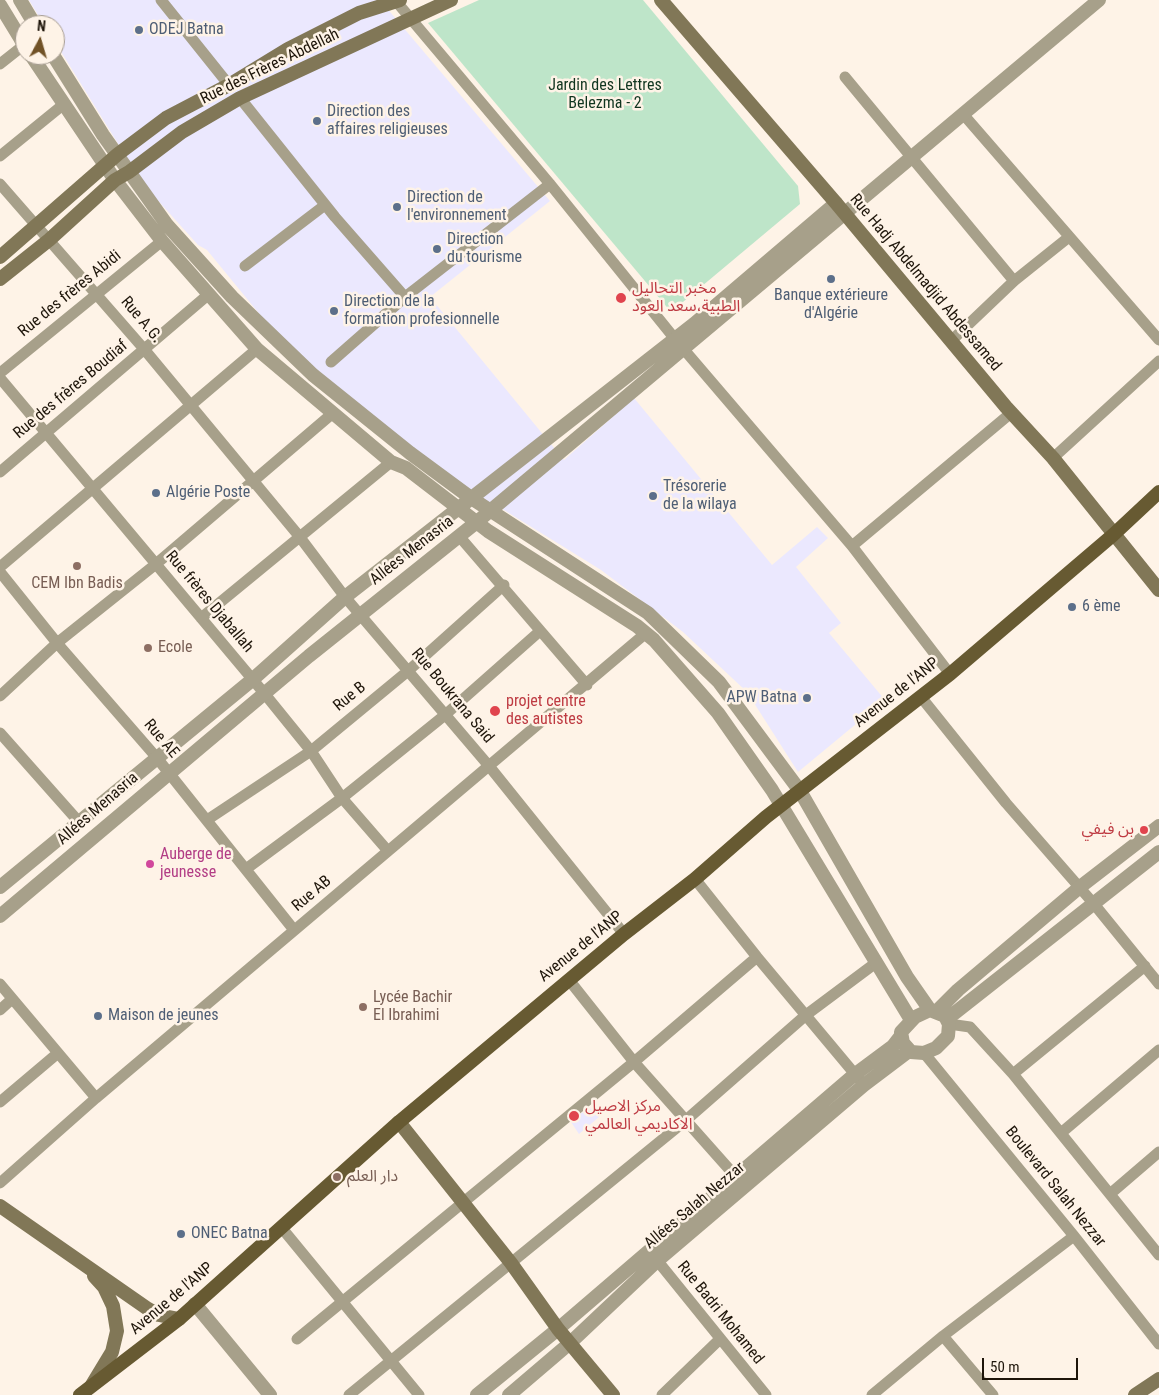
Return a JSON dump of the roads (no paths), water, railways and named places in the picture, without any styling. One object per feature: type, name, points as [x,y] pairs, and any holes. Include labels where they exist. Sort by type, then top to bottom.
[{"type":"main road","name":"Rue des Frères Abdellah","points":[[0,257],[38,226],[118,154],[166,118],[288,49],[359,13],[397,0]]},
{"type":"main road","name":"Rue des Frères Abdellah","points":[[0,279],[49,240],[115,180],[129,172],[182,132],[240,98],[451,0]]},
{"type":"main road","name":"Rue Hadj Abdelmadjid Abdessamed","points":[[661,0],[836,203],[1011,413],[1053,458],[1159,590]]},
{"type":"main road","name":"Avenue de l'ANP","points":[[80,1395],[179,1319],[280,1226],[399,1122],[624,934],[695,879],[781,805],[950,674],[1113,535],[1159,492]]},
{"type":"main road","points":[[399,1122],[511,1263],[558,1329],[613,1395]]},
{"type":"main road","points":[[0,1206],[148,1309],[159,1315],[179,1319]]},
{"type":"main road","points":[[85,1266],[104,1287],[113,1306],[116,1320],[116,1342],[92,1385]]},
{"type":"main road","points":[[1135,1395],[1157,1385]]},
{"type":"street","points":[[20,0],[29,15]]},
{"type":"street","points":[[161,0],[229,84]]},
{"type":"street","points":[[397,0],[409,19],[550,184],[680,344],[852,546],[950,674]]},
{"type":"street","name":"Allées Menasria","points":[[1,883],[79,822],[252,680],[345,597],[471,498],[680,344],[845,214],[1099,0]]},
{"type":"street","points":[[0,5],[15,29]]},
{"type":"street","points":[[0,64],[15,53]]},
{"type":"street","points":[[38,65],[104,166],[162,241],[257,350],[391,462],[406,468],[478,521],[488,531],[646,633],[718,713],[781,805],[911,1020]]},
{"type":"street","points":[[59,65],[103,135],[180,239],[232,297],[313,374],[410,453],[471,498],[648,612],[719,682],[800,791],[907,977],[941,1016],[970,1027],[1013,1074],[1159,1255]]},
{"type":"street","points":[[845,77],[1014,281]]},
{"type":"street","points":[[240,98],[325,205],[405,297]]},
{"type":"street","points":[[0,156],[64,104]]},
{"type":"street","points":[[966,112],[1068,237],[1159,340]]},
{"type":"street","name":"Rue A.G.","points":[[0,184],[97,293],[253,481]]},
{"type":"street","points":[[331,362],[405,297],[550,184]]},
{"type":"street","points":[[680,344],[836,203]]},
{"type":"street","points":[[245,266],[325,205]]},
{"type":"street","points":[[951,341],[1014,281],[1068,237]]},
{"type":"street","name":"Rue des frères Abidi","points":[[0,373],[162,241]]},
{"type":"street","name":"Rue des frères Boudiaf","points":[[0,472],[209,294]]},
{"type":"street","name":"Allées Menasria","points":[[0,916],[168,772],[478,521],[680,344]]},
{"type":"street","points":[[0,567],[94,490],[257,350]]},
{"type":"street","points":[[1053,458],[1159,361]]},
{"type":"street","name":"Rue frères Djaballah","points":[[0,378],[264,693],[311,751],[342,798],[388,851]]},
{"type":"street","points":[[0,696],[57,643],[156,564],[333,413]]},
{"type":"street","points":[[852,546],[1011,413]]},
{"type":"street","points":[[201,618],[391,462]]},
{"type":"street","name":"Rue Boukrana Said","points":[[253,481],[299,536],[345,597],[489,766],[624,934]]},
{"type":"street","points":[[458,536],[504,585],[540,631],[587,685]]},
{"type":"street","name":"Rue AE","points":[[0,572],[57,643],[157,758],[294,930]]},
{"type":"street","name":"Rue B","points":[[207,820],[311,751],[408,671],[504,585]]},
{"type":"street","points":[[246,869],[342,798],[445,714],[540,631]]},
{"type":"street","name":"Rue AB","points":[[0,1183],[96,1098],[587,685],[646,633]]},
{"type":"street","points":[[921,697],[1006,803],[1080,887],[1159,984]]},
{"type":"street","points":[[0,733],[79,822]]},
{"type":"street","points":[[900,1037],[916,1052],[936,1048],[946,1040],[941,1016],[966,984],[1080,887],[1159,826]]},
{"type":"street","points":[[477,1395],[558,1329],[653,1256],[737,1178],[854,1075],[893,1046],[900,1037],[902,1028],[911,1020],[941,1016],[1094,904],[1159,852]]},
{"type":"street","points":[[695,879],[757,957],[864,1085]]},
{"type":"street","points":[[834,891],[852,883]]},
{"type":"street","points":[[297,1339],[634,1062],[757,957]]},
{"type":"street","points":[[349,1395],[685,1121],[806,1014],[877,962]]},
{"type":"street","points":[[1013,1074],[1145,966]]},
{"type":"street","points":[[569,980],[634,1062],[737,1178]]},
{"type":"street","points":[[0,984],[96,1098]]},
{"type":"street","points":[[0,1010],[12,999]]},
{"type":"street","points":[[1061,1133],[1159,1050]]},
{"type":"street","name":"Allées Salah Nezzar","points":[[509,1395],[570,1343],[653,1256],[864,1085],[916,1052]]},
{"type":"street","name":"Boulevard Salah Nezzar","points":[[916,1052],[1074,1236],[1159,1344]]},
{"type":"street","points":[[0,1102],[58,1053]]},
{"type":"street","points":[[1110,1194],[1159,1152]]},
{"type":"street","points":[[280,1226],[419,1395]]},
{"type":"street","points":[[872,1395],[943,1336],[1074,1236]]},
{"type":"street","name":"Rue Badri Mohamed","points":[[653,1256],[766,1395]]},
{"type":"street","points":[[195,1304],[270,1395]]},
{"type":"street","points":[[943,1336],[993,1395]]},
{"type":"street","points":[[662,1395],[720,1338]]},
{"type":"place","name":"ODEJ Batna","points":[[139,30]]},
{"type":"place","name":"Direction des affaires religieuses","points":[[317,121]]},
{"type":"place","name":"Direction de l'environnement","points":[[397,207]]},
{"type":"place","name":"Direction du tourisme","points":[[437,249]]},
{"type":"place","name":"Banque extérieure d'Algérie","points":[[831,279]]},
{"type":"place","name":"مخبر التحاليل الطبية،سعد العود","points":[[621,298]]},
{"type":"place","name":"Direction de la formation profesionnelle","points":[[334,311]]},
{"type":"place","name":"Algérie Poste","points":[[156,493]]},
{"type":"place","name":"Trésorerie de la wilaya","points":[[653,496]]},
{"type":"place","name":"CEM Ibn Badis","points":[[77,566]]},
{"type":"place","name":"6 ème","points":[[1072,607]]},
{"type":"place","name":"Ecole","points":[[148,648]]},
{"type":"place","name":"APW Batna","points":[[807,698]]},
{"type":"place","name":"projet centre des autistes","points":[[495,711]]},
{"type":"place","name":"بن فيفي","points":[[1144,830]]},
{"type":"place","name":"Auberge de jeunesse","points":[[150,864]]},
{"type":"place","name":"Lycée Bachir El Ibrahimi","points":[[363,1007]]},
{"type":"place","name":"Maison de jeunes","points":[[98,1016]]},
{"type":"place","name":"مركز الاصيل الاكاديمي العالمي","points":[[574,1116]]},
{"type":"place","name":"دار العلم","points":[[337,1177]]},
{"type":"place","name":"ONEC Batna","points":[[181,1234]]},
{"type":"park label","name":"Jardin des Lettres Belezma - 2","points":[[605,95]]}]
